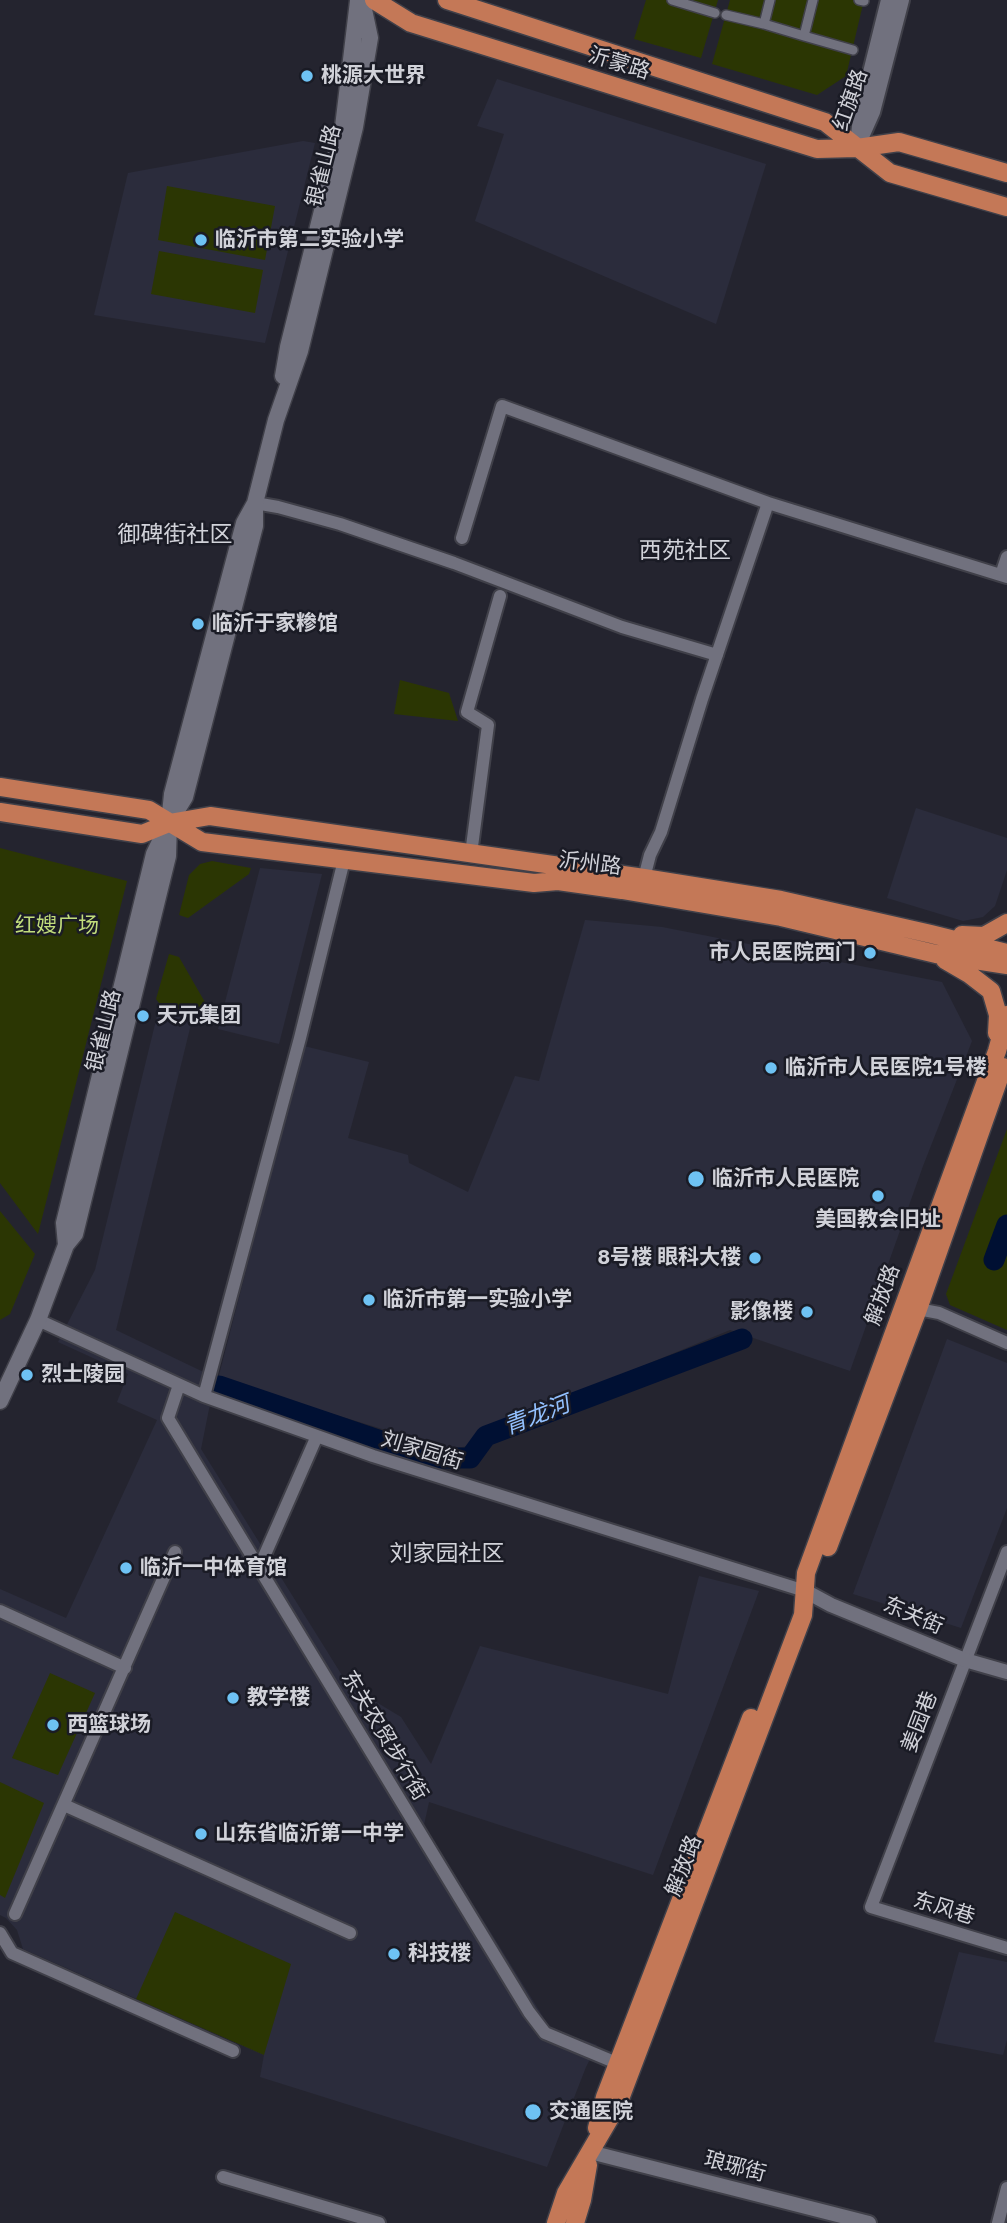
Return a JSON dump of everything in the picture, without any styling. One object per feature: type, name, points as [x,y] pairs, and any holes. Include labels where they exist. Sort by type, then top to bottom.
[{"type":"main road","name":"银雀山路","points":[[0,1401],[38,1320],[65,1245],[64,1223],[155,855],[169,823],[185,797],[255,527],[255,503],[276,420],[300,351],[355,127],[370,38],[360,0]]},
{"type":"main road","name":"沂蒙路","points":[[374,0],[411,23],[817,149],[857,148],[899,142],[1007,173]]},
{"type":"main road","name":"沂蒙路","points":[[447,0],[825,122],[890,173],[1007,207]]},
{"type":"main road","name":"沂州路","points":[[0,787],[149,810],[202,842],[534,883],[558,881],[635,892],[782,917],[936,954],[1007,965]]},
{"type":"main road","name":"沂州路","points":[[0,812],[142,834],[169,823],[210,816],[781,900],[1007,953]]},
{"type":"main road","points":[[931,934],[984,936],[1007,923]]},
{"type":"main road","points":[[936,954],[991,991],[998,1015],[1003,1060]]},
{"type":"main road","name":"解放路","points":[[575,2223],[605,2097],[792,1611],[817,1577],[918,1309],[1003,1060],[1007,1016]]},
{"type":"main road","name":"解放路","points":[[556,2223],[566,2193],[618,2104],[803,1615],[806,1573],[1003,1060]]},
{"type":"street","points":[[764,24],[770,0]]},
{"type":"street","points":[[804,36],[814,0]]},
{"type":"street","name":"红旗路","points":[[857,148],[861,109],[888,0]]},
{"type":"street","name":"红旗路","points":[[857,148],[873,112],[902,0]]},
{"type":"street","points":[[678,1],[715,13]]},
{"type":"street","points":[[726,15],[853,50]]},
{"type":"street","points":[[462,538],[502,406],[768,503],[1004,576],[1007,557]]},
{"type":"street","points":[[255,503],[340,524],[622,627],[717,655]]},
{"type":"street","points":[[644,878],[650,855],[662,832],[768,503]]},
{"type":"street","points":[[471,854],[488,725],[467,712],[500,596]]},
{"type":"street","points":[[204,1396],[300,1038],[344,860]]},
{"type":"street","points":[[918,1309],[939,1313],[1007,1343]]},
{"type":"street","name":"刘家园街","points":[[38,1320],[204,1396],[373,1456],[805,1591]]},
{"type":"street","name":"东关农贸步行街","points":[[179,1385],[168,1418],[530,2012],[545,2033],[619,2064]]},
{"type":"street","points":[[260,1568],[317,1436]]},
{"type":"street","points":[[15,1914],[175,1552]]},
{"type":"street","name":"姜园巷","points":[[871,1907],[1007,1552]]},
{"type":"street","name":"东关街","points":[[805,1591],[965,1660],[1007,1672]]},
{"type":"street","points":[[0,1611],[125,1668]]},
{"type":"street","points":[[64,1805],[350,1933]]},
{"type":"street","name":"东风巷","points":[[871,1907],[1007,1948]]},
{"type":"street","points":[[0,1933],[12,1953],[233,2051]]},
{"type":"street","name":"琅琊街","points":[[590,2152],[869,2223]]},
{"type":"street","points":[[223,2177],[379,2223]]},
{"type":"street","points":[[998,2223],[1007,2188]]},
{"type":"shaded area","points":[[497,79],[766,164],[716,324],[475,221],[504,134],[477,126]]},
{"type":"shaded area","name":"临沂市第二实验小学","points":[[303,141],[315,143],[265,343],[94,315],[128,173]]},
{"type":"shaded area","points":[[916,808],[1007,838],[1007,870],[995,906],[983,917],[963,921],[887,898]]},
{"type":"shaded area","points":[[260,868],[322,874],[279,1044],[218,1029]]},
{"type":"shaded area","name":"临沂市人民医院","points":[[585,920],[662,927],[942,982],[972,1041],[923,1166],[850,1371],[730,1330],[482,1432],[469,1446],[448,1449],[218,1379],[304,1046],[369,1062],[348,1138],[408,1155],[409,1163],[468,1192],[515,1076],[539,1081]]},
{"type":"shaded area","name":"山东省临沂第一中学","points":[[158,1012],[192,1020],[116,1330],[218,1379],[201,1449],[348,1685],[401,1717],[431,1764],[480,1646],[668,1694],[699,1576],[759,1591],[653,1875],[429,1802],[424,1825],[550,2028],[597,2045],[547,2167],[260,2077],[264,2055],[23,1949],[17,1930],[0,1915],[0,1589],[66,1618],[157,1420],[117,1402],[128,1374],[58,1342],[95,1270]]},
{"type":"shaded area","points":[[947,1339],[1007,1363],[1007,1508],[961,1628],[853,1594]]},
{"type":"shaded area","points":[[959,1952],[1007,1962],[1007,2040],[1003,2055],[934,2042]]},
{"type":"green space","points":[[646,0],[718,0],[701,58],[634,39]]},
{"type":"green space","points":[[730,0],[864,0],[846,76],[817,95],[712,64]]},
{"type":"green space","points":[[167,186],[275,206],[265,260],[158,240]]},
{"type":"green space","points":[[159,251],[263,270],[255,313],[151,294]]},
{"type":"green space","points":[[400,680],[449,693],[458,721],[394,714]]},
{"type":"green space","name":"红嫂广场","points":[[0,848],[127,881],[38,1234],[0,1183]]},
{"type":"green space","points":[[212,861],[251,868],[249,874],[188,918],[179,915],[189,875],[200,864]]},
{"type":"green space","points":[[169,954],[179,957],[210,1011],[208,1018],[162,1007],[156,999]]},
{"type":"green space","points":[[1007,1129],[1007,1330],[950,1305],[946,1294]]},
{"type":"green space","points":[[0,1211],[35,1254],[10,1314],[0,1320]]},
{"type":"green space","name":"西篮球场","points":[[50,1673],[95,1693],[58,1775],[12,1758]]},
{"type":"green space","points":[[0,1782],[44,1803],[5,1898],[0,1895]]},
{"type":"green space","points":[[175,1912],[291,1964],[264,2055],[136,1999]]},
{"type":"waterway","name":"青龙河","points":[[994,1260],[1007,1225]]},
{"type":"waterway","name":"青龙河","points":[[219,1386],[431,1458],[470,1458],[486,1436],[742,1339]]},
{"type":"place","name":"桃源大世界","points":[[307,76]]},
{"type":"place","name":"临沂市第二实验小学","points":[[201,240]]},
{"type":"place","name":"临沂于家糁馆","points":[[198,624]]},
{"type":"place","name":"市人民医院西门","points":[[870,953]]},
{"type":"place","name":"天元集团","points":[[143,1016]]},
{"type":"place","name":"临沂市人民医院1号楼","points":[[771,1068]]},
{"type":"place","name":"临沂市人民医院","points":[[696,1179]]},
{"type":"place","name":"美国教会旧址","points":[[878,1196]]},
{"type":"place","name":"8号楼 眼科大楼","points":[[755,1258]]},
{"type":"place","name":"临沂市第一实验小学","points":[[369,1300]]},
{"type":"place","name":"影像楼","points":[[807,1312]]},
{"type":"place","name":"烈士陵园","points":[[27,1375]]},
{"type":"place","name":"临沂一中体育馆","points":[[126,1568]]},
{"type":"place","name":"教学楼","points":[[233,1698]]},
{"type":"place","name":"西篮球场","points":[[53,1725]]},
{"type":"place","name":"山东省临沂第一中学","points":[[201,1834]]},
{"type":"place","name":"科技楼","points":[[394,1954]]},
{"type":"place","name":"交通医院","points":[[533,2112]]},
{"type":"district","name":"御碑街社区","points":[[175,535]]},
{"type":"district","name":"西苑社区","points":[[685,551]]},
{"type":"district","name":"刘家园社区","points":[[447,1554]]}]
